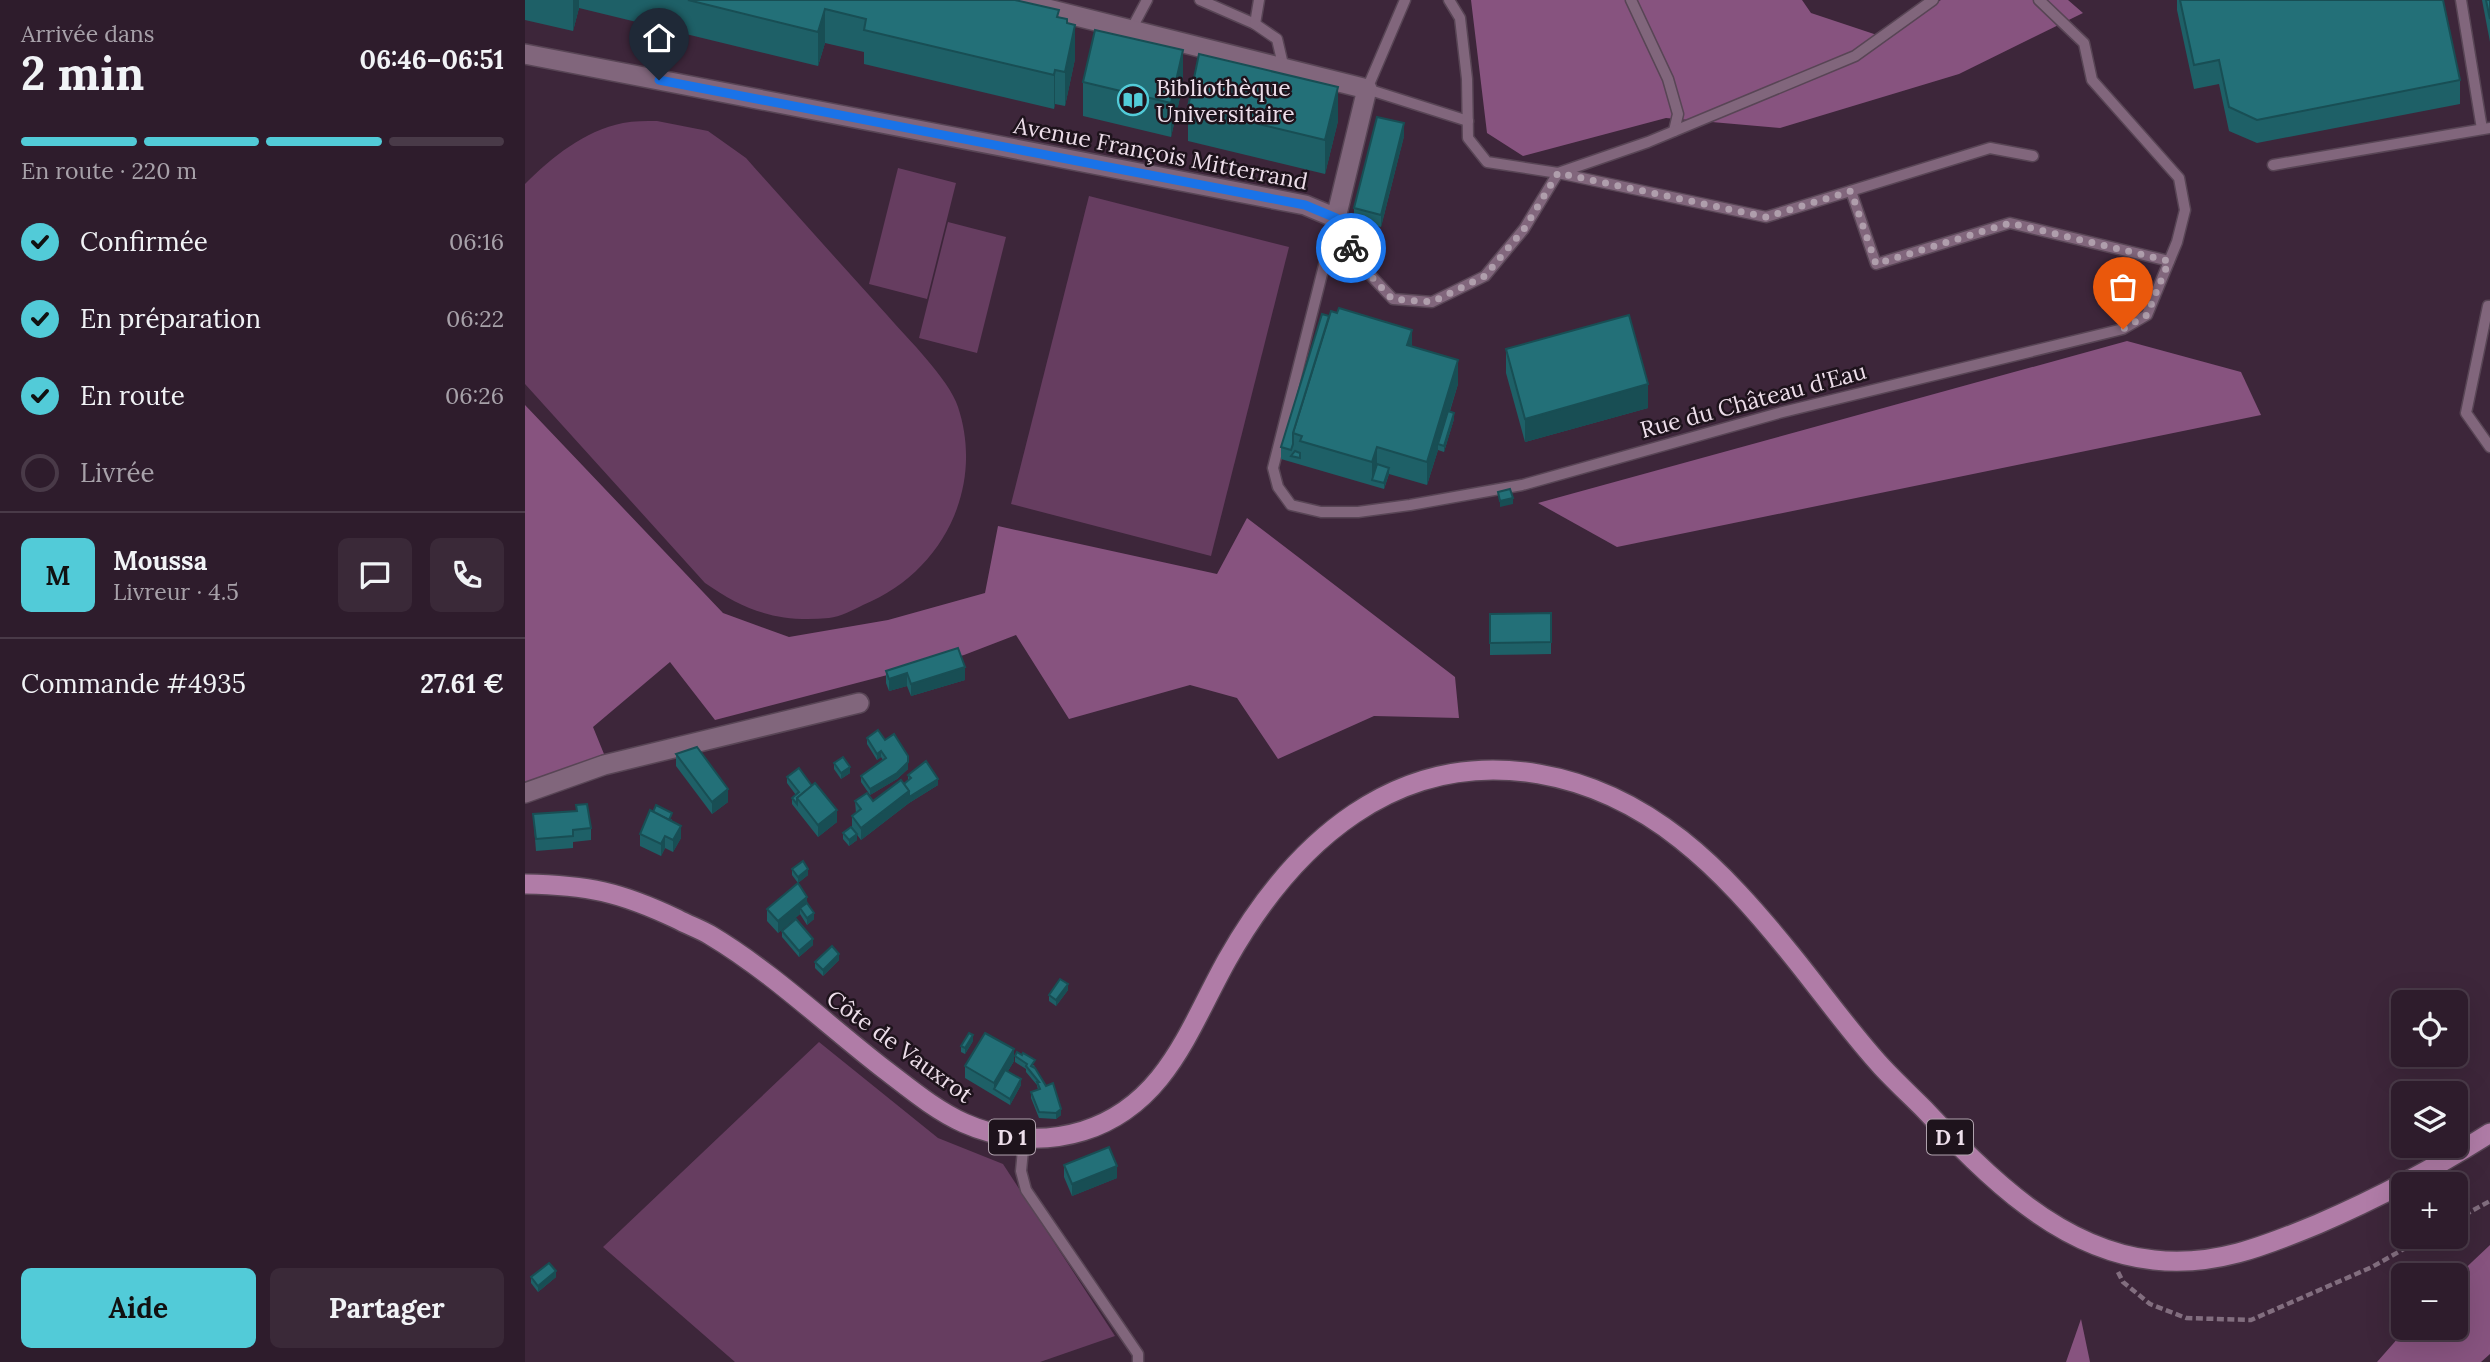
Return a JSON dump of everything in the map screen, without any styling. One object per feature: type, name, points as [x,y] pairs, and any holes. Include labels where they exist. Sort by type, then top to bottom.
[{"type":"main road","name":"Côte de Vauxrot","points":[[525,884],[578,886],[608,891],[633,899],[707,933],[762,971],[863,1053],[929,1102],[964,1123],[1024,1139],[1042,1139],[1063,1136],[1104,1123],[1126,1111],[1154,1086],[1174,1059],[1227,960],[1272,889],[1302,856],[1335,827],[1376,800],[1410,785],[1452,772],[1490,769],[1533,772],[1585,785],[1610,795],[1650,817],[1712,863],[1756,911],[1879,1064],[1954,1142],[2049,1221],[2107,1250]]},
{"type":"main road","name":"D 1","points":[[2107,1250],[2152,1260],[2197,1261],[2233,1256],[2257,1249],[2347,1212],[2396,1188],[2447,1161],[2490,1133]]},
{"type":"street","points":[[1012,0],[1367,89],[1336,218]]},
{"type":"street","name":"Avenue François Mitterrand","points":[[525,54],[1305,205],[1336,218]]},
{"type":"street","points":[[525,793],[604,765],[859,703]]},
{"type":"lane","points":[[1131,30],[1147,0]]},
{"type":"lane","points":[[1200,0],[1255,24],[1277,39],[1284,69]]},
{"type":"lane","points":[[1255,24],[1259,0]]},
{"type":"lane","points":[[1405,0],[1367,89],[1468,121]]},
{"type":"lane","points":[[1449,0],[1460,18],[1467,79],[1468,138],[1487,162],[1558,173],[1766,217],[1990,148],[2033,156]]},
{"type":"lane","points":[[1631,0],[1668,79],[1678,114],[1674,131]]},
{"type":"lane","points":[[1336,218],[1358,262],[1392,299],[1432,302],[1485,276],[1524,229],[1558,173],[1674,131],[1855,56],[1933,0]]},
{"type":"lane","name":"Rue du Château d'Eau","points":[[1336,218],[1273,468],[1278,487],[1291,505],[1321,512],[1358,512],[1397,507],[1522,485],[1779,413],[2123,329],[2147,315],[2169,261],[2185,210],[2179,178],[2092,79],[2084,43],[2039,0]]},
{"type":"lane","points":[[2273,165],[2486,128],[2461,0]]},
{"type":"lane","points":[[1851,191],[1876,264],[2010,223],[2169,261]]},
{"type":"lane","points":[[2490,306],[2466,413],[2490,447]]},
{"type":"lane","points":[[1024,1139],[1021,1171],[1026,1191],[1138,1354],[1138,1362]]},
{"type":"path","points":[[2468,1213],[2490,1201]]},
{"type":"path","points":[[2107,1250],[2123,1282],[2150,1304],[2186,1318],[2251,1320],[2372,1267],[2404,1249]]},
{"type":"shaded area","points":[[1471,0],[1802,0],[1811,13],[1877,35],[1941,0],[2068,0],[2083,13],[1959,74],[1780,128],[1666,118],[1523,156],[1487,133]]},
{"type":"shaded area","points":[[657,121],[708,131],[746,158],[927,359],[946,384],[958,407],[965,437],[966,468],[961,497],[950,524],[935,550],[915,572],[891,591],[842,615],[811,619],[778,617],[749,608],[705,583],[525,384],[525,184],[569,146],[595,132],[623,123]]},
{"type":"shaded area","points":[[898,168],[956,183],[927,299],[869,284]]},
{"type":"shaded area","points":[[1089,196],[1289,247],[1211,556],[1011,504]]},
{"type":"shaded area","points":[[948,222],[1006,237],[977,353],[919,338]]},
{"type":"shaded area","points":[[2127,341],[2241,372],[2261,415],[1617,547],[1538,503]]},
{"type":"shaded area","points":[[525,405],[723,613],[789,637],[888,620],[985,593],[998,526],[1217,574],[1247,518],[1455,677],[1459,718],[1374,716],[1278,759],[1237,698],[1190,685],[1069,719],[1016,635],[964,655],[715,720],[670,662],[593,727],[604,754],[525,784]]},
{"type":"shaded area","points":[[819,1042],[938,1138],[1003,1164],[1115,1336],[1040,1362],[735,1362],[603,1247]]},
{"type":"shaded area","points":[[2490,1245],[2490,1354],[2481,1362],[2377,1362],[2396,1340],[2468,1340],[2468,1266]]},
{"type":"shaded area","points":[[2081,1319],[2090,1362],[2066,1362]]},
{"type":"building","points":[[688,0],[1015,0],[1059,10],[1057,17],[1067,19],[1067,23],[1075,25],[1065,72],[1055,70],[1054,75],[864,30],[866,19],[825,9],[818,32]]},
{"type":"building","points":[[2180,0],[2443,0],[2460,80],[2257,120],[2229,107],[2219,60],[2194,65]]},
{"type":"building","points":[[2486,0],[2490,0],[2490,19]]},
{"type":"building","points":[[1095,30],[1183,50],[1171,103],[1083,82]]},
{"type":"building","points":[[1199,54],[1338,87],[1325,140],[1188,107]]},
{"type":"building","points":[[1377,117],[1404,123],[1381,215],[1354,208]]},
{"type":"building","points":[[1339,308],[1412,330],[1407,345],[1458,360],[1427,462],[1377,447],[1372,462],[1300,441],[1302,436],[1293,433],[1331,311],[1337,313]]},
{"type":"building","points":[[1322,314],[1329,316],[1293,433],[1291,450],[1281,447]]},
{"type":"building","points":[[1629,315],[1648,384],[1525,419],[1506,349]]},
{"type":"building","points":[[1448,411],[1454,413],[1444,446],[1438,444]]},
{"type":"building","points":[[1295,451],[1300,453],[1300,458],[1291,456]]},
{"type":"building","points":[[1377,464],[1389,468],[1384,483],[1372,480]]},
{"type":"building","points":[[1510,489],[1513,498],[1500,501],[1498,492]]},
{"type":"building","points":[[1551,613],[1551,642],[1490,643],[1490,614]]},
{"type":"building","points":[[958,648],[965,667],[911,684],[907,673],[889,679],[886,671]]},
{"type":"building","points":[[878,730],[885,740],[894,734],[908,756],[908,762],[897,773],[870,789],[861,776],[886,758],[881,751],[877,754],[867,738]]},
{"type":"building","points":[[697,747],[728,789],[712,802],[676,754]]},
{"type":"building","points":[[843,757],[850,767],[841,773],[834,763]]},
{"type":"building","points":[[926,761],[938,779],[909,797],[909,791],[904,784],[911,778],[908,775]]},
{"type":"building","points":[[799,768],[812,786],[797,798],[797,804],[792,798],[799,792],[787,777]]},
{"type":"building","points":[[901,780],[909,791],[861,828],[852,816],[861,809],[855,801],[867,793],[873,801]]},
{"type":"building","points":[[815,783],[837,810],[818,825],[797,798]]},
{"type":"building","points":[[587,804],[591,828],[573,830],[573,836],[536,839],[533,814],[577,811],[576,805]]},
{"type":"building","points":[[656,805],[672,813],[669,820],[653,812]]},
{"type":"building","points":[[650,810],[681,826],[673,840],[665,836],[661,844],[640,834]]},
{"type":"building","points":[[851,827],[857,834],[849,840],[843,833]]},
{"type":"building","points":[[803,861],[808,869],[798,877],[792,869]]},
{"type":"building","points":[[798,883],[807,897],[778,921],[767,909]]},
{"type":"building","points":[[807,903],[814,913],[807,918],[800,908]]},
{"type":"building","points":[[796,919],[813,939],[799,951],[782,931]]},
{"type":"building","points":[[832,946],[839,954],[823,970],[815,962]]},
{"type":"building","points":[[1060,979],[1068,984],[1056,1000],[1049,995]]},
{"type":"building","points":[[969,1033],[973,1035],[965,1048],[961,1046]]},
{"type":"building","points":[[985,1033],[1014,1049],[994,1083],[965,1066]]},
{"type":"building","points":[[1017,1052],[1035,1060],[1031,1066],[1046,1086],[1053,1083],[1061,1109],[1056,1113],[1039,1112],[1031,1092],[1040,1089],[1039,1082],[1027,1064],[1015,1056]]},
{"type":"building","points":[[1005,1070],[1021,1079],[1010,1099],[994,1089]]},
{"type":"building","points":[[1109,1147],[1117,1166],[1072,1184],[1064,1165]]},
{"type":"building","points":[[549,1263],[556,1271],[538,1286],[531,1277]]},
{"type":"way so far","points":[[1351,248],[1358,262],[1392,299],[1432,302],[1485,276],[1524,229],[1558,173],[1766,217],[1851,191],[1876,264],[2010,223],[2169,261],[2147,315],[2123,329]]},
{"type":"place","name":"Bibliothèque Universitaire","points":[[1133,100]]},
{"type":"route","points":[[659,80],[1305,205],[1336,218],[1351,248]]}]
